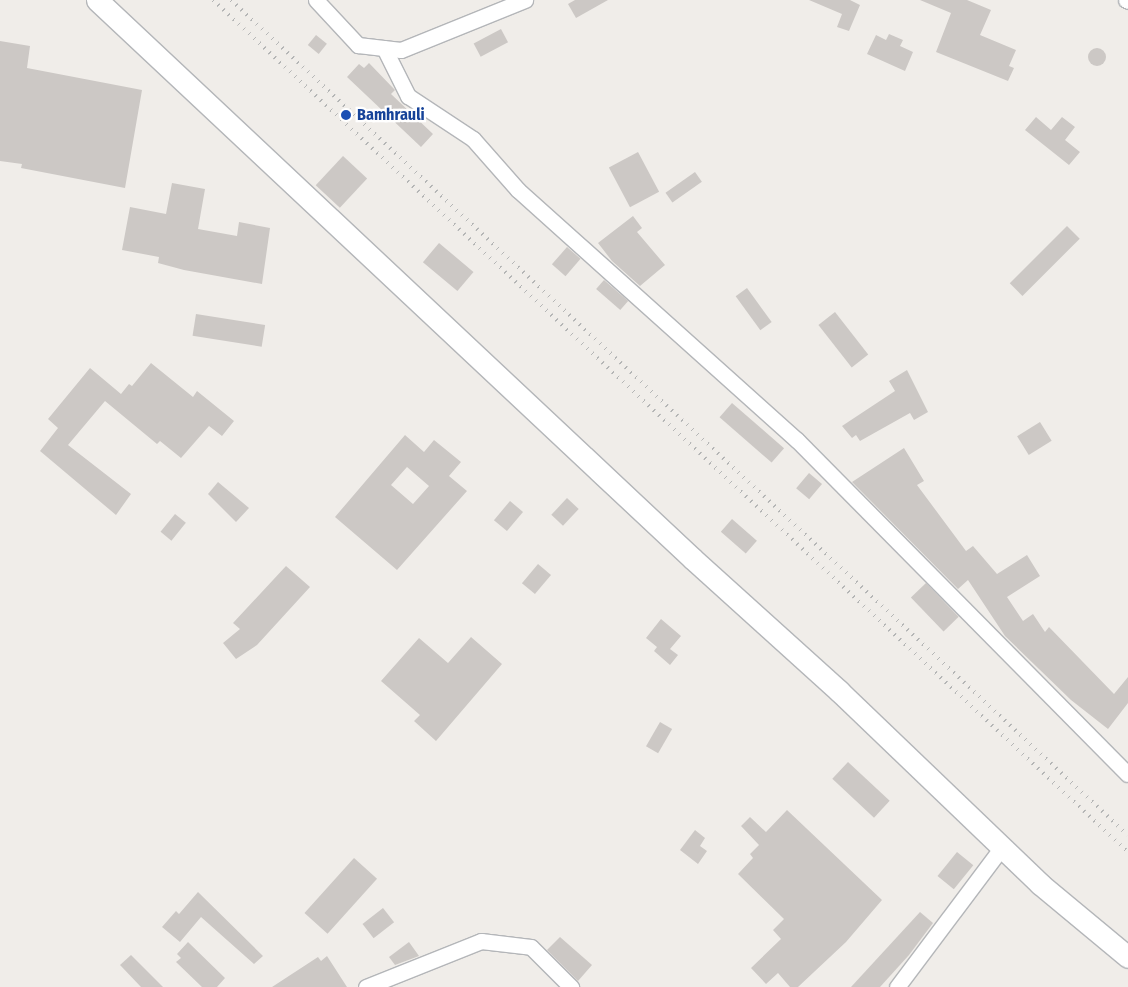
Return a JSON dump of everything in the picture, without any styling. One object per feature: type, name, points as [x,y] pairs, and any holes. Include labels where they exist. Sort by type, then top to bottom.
[{"type":"main road","points":[[97,0],[693,559],[839,691],[1002,847],[1128,957]]},
{"type":"street","points":[[316,0],[358,45],[401,50],[525,0]]},
{"type":"street","points":[[384,48],[408,96],[473,139],[518,190],[797,440],[1128,774]]},
{"type":"street","points":[[897,987],[1002,847]]},
{"type":"street","points":[[368,987],[481,942],[531,947],[571,987]]},
{"type":"building","points":[[575,0],[608,0],[576,18],[568,4]]},
{"type":"building","points":[[809,0],[850,0],[860,5],[849,31],[837,27],[842,14]]},
{"type":"building","points":[[920,0],[967,0],[991,10],[980,35],[1016,50],[1009,66],[1014,68],[1008,81],[936,52],[951,13]]},
{"type":"building","points":[[501,29],[508,42],[481,57],[474,44]]},
{"type":"building","points":[[889,34],[903,40],[900,46],[913,52],[905,71],[867,54],[876,35],[886,40]]},
{"type":"building","points":[[316,35],[327,44],[319,54],[308,45]]},
{"type":"building","points":[[0,41],[30,46],[27,68],[142,90],[125,188],[21,168],[22,164],[0,161]]},
{"type":"building","points":[[1097,48],[1103,51],[1106,57],[1103,63],[1097,66],[1091,63],[1088,57],[1091,51]]},
{"type":"building","points":[[369,63],[395,90],[391,94],[433,134],[421,147],[347,77],[359,64],[364,68]]},
{"type":"building","points":[[1036,117],[1051,130],[1062,117],[1075,127],[1065,140],[1080,152],[1069,165],[1025,130]]},
{"type":"building","points":[[638,152],[659,192],[630,207],[609,167]]},
{"type":"building","points":[[343,156],[367,179],[340,208],[316,185]]},
{"type":"building","points":[[695,172],[702,182],[672,202],[666,193]]},
{"type":"building","points":[[172,183],[205,189],[198,229],[237,236],[239,222],[270,228],[262,284],[184,270],[158,263],[159,257],[122,250],[130,207],[166,214]]},
{"type":"building","points":[[633,216],[642,228],[637,232],[665,265],[640,286],[612,261],[598,243]]},
{"type":"building","points":[[1067,226],[1080,239],[1022,296],[1010,283]]},
{"type":"building","points":[[439,243],[473,272],[457,291],[423,262]]},
{"type":"building","points":[[567,247],[581,259],[565,276],[552,264]]},
{"type":"building","points":[[604,280],[628,301],[620,310],[596,289]]},
{"type":"building","points":[[747,288],[772,322],[760,330],[736,296]]},
{"type":"building","points":[[835,312],[868,355],[852,367],[818,325]]},
{"type":"building","points":[[196,314],[265,325],[262,347],[193,336]]},
{"type":"building","points":[[151,363],[193,397],[197,391],[234,421],[222,436],[209,426],[181,458],[160,441],[157,444],[105,401],[68,445],[131,494],[116,515],[40,451],[58,428],[48,419],[90,368],[121,394],[129,384],[132,386]]},
{"type":"building","points":[[907,370],[928,412],[914,420],[910,413],[860,441],[856,435],[852,438],[842,426],[895,391],[889,381]]},
{"type":"building","points":[[732,403],[784,448],[772,463],[720,417]]},
{"type":"building","points":[[1040,422],[1052,441],[1029,455],[1017,436]]},
{"type":"building","points":[[405,435],[424,452],[434,440],[461,462],[449,476],[467,491],[397,570],[335,517]],"holes":[[[407,467],[429,486],[413,504],[391,485]]]},
{"type":"building","points":[[904,448],[924,481],[917,485],[966,551],[973,546],[997,574],[1027,555],[1040,576],[1007,597],[1023,621],[1033,614],[1045,632],[1049,627],[1114,694],[1128,677],[1128,703],[1108,729],[1071,700],[1005,636],[968,580],[958,589],[852,482]]},
{"type":"building","points":[[809,473],[822,484],[809,499],[796,488]]},
{"type":"building","points":[[218,482],[249,508],[236,522],[208,494]]},
{"type":"building","points":[[567,498],[579,509],[563,526],[551,515]]},
{"type":"building","points":[[510,501],[523,512],[507,531],[494,520]]},
{"type":"building","points":[[175,514],[186,523],[171,541],[161,532]]},
{"type":"building","points":[[732,519],[757,541],[746,553],[721,532]]},
{"type":"building","points":[[538,564],[551,575],[535,594],[522,583]]},
{"type":"building","points":[[286,566],[310,587],[257,645],[236,659],[223,643],[240,629],[233,623]]},
{"type":"building","points":[[926,583],[959,617],[944,631],[911,598]]},
{"type":"building","points":[[661,619],[681,636],[670,649],[678,655],[670,665],[654,651],[657,647],[646,638]]},
{"type":"building","points":[[471,637],[502,664],[436,741],[414,721],[420,715],[381,681],[419,638],[448,663]]},
{"type":"building","points":[[660,722],[672,729],[658,753],[646,746]]},
{"type":"building","points":[[848,762],[890,801],[874,818],[832,779]]},
{"type":"building","points":[[787,810],[882,900],[846,942],[798,987],[790,987],[778,973],[766,984],[751,968],[781,939],[773,930],[784,919],[738,874],[753,858],[750,854],[759,845],[741,826],[750,817],[766,832]]},
{"type":"building","points":[[695,830],[705,838],[700,846],[707,851],[698,864],[680,850]]},
{"type":"building","points":[[957,852],[973,865],[954,889],[937,876]]},
{"type":"building","points":[[354,858],[377,879],[328,934],[304,913]]},
{"type":"building","points":[[198,892],[263,956],[254,964],[201,917],[180,942],[162,927],[176,911],[179,914]]},
{"type":"building","points":[[383,908],[394,922],[374,938],[363,924]]},
{"type":"building","points":[[920,912],[933,923],[909,955],[880,987],[851,987]]},
{"type":"building","points":[[560,937],[592,965],[578,981],[547,950]]},
{"type":"building","points":[[188,942],[225,978],[217,987],[202,987],[176,962],[181,958],[177,954]]},
{"type":"building","points":[[409,942],[419,956],[395,965],[389,957]]},
{"type":"building","points":[[131,955],[163,987],[141,987],[120,965]]},
{"type":"building","points":[[327,956],[347,987],[272,987],[318,957],[321,961]]},
{"type":"railway","points":[[213,0],[1128,852]]},
{"type":"railway","points":[[231,0],[1128,835]]},
{"type":"place","name":"Bamhrauli","points":[[346,115]]}]
